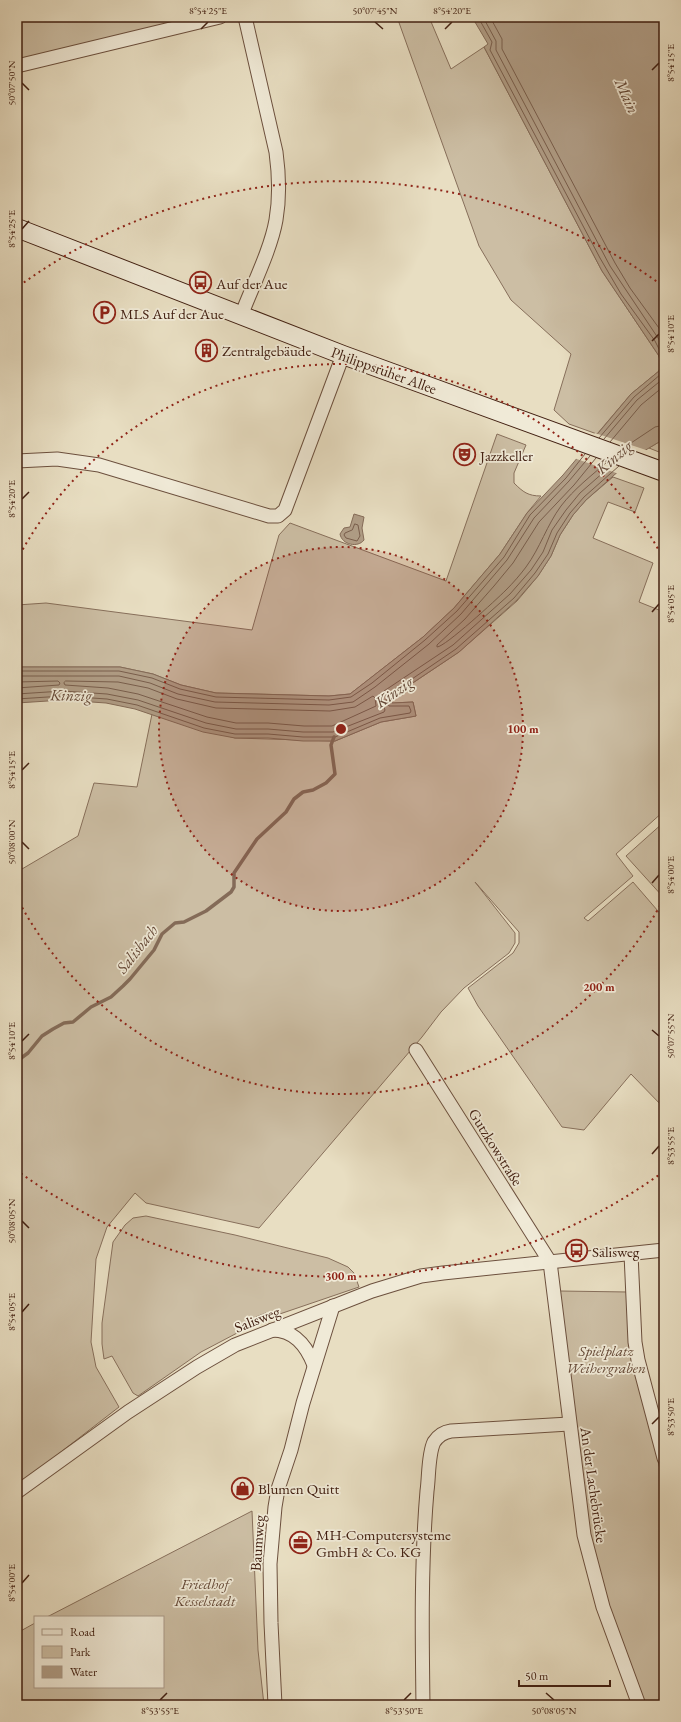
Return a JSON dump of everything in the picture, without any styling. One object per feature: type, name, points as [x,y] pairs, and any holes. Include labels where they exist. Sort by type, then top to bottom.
[{"type":"main road","name":"Philippsruher Allee","points":[[17,228],[343,355],[658,469]]},
{"type":"street","points":[[17,66],[220,17]]},
{"type":"street","points":[[241,316],[273,231],[279,198],[276,152],[245,17]]},
{"type":"street","points":[[17,461],[57,459],[93,463],[269,516],[278,516],[285,510],[343,355]]},
{"type":"street","name":"Gutzkowstraße","points":[[416,1050],[550,1262]]},
{"type":"street","name":"Salisweg","points":[[17,1492],[128,1412],[197,1367],[235,1345],[372,1291],[421,1276],[664,1250]]},
{"type":"street","points":[[631,1254],[637,1354],[664,1458]]},
{"type":"street","name":"An der Lachebrücke","points":[[550,1262],[580,1511],[590,1562],[608,1622],[639,1705]]},
{"type":"street","name":"Baumweg","points":[[275,1705],[270,1564],[278,1489],[291,1450],[314,1365],[333,1306]]},
{"type":"street","points":[[270,1330],[281,1330],[296,1337],[305,1348],[314,1365]]},
{"type":"street","points":[[423,1705],[423,1558],[427,1491],[434,1443],[441,1434],[451,1431],[569,1424]]},
{"type":"green space","points":[[17,17],[203,17],[17,62]]},
{"type":"green space","points":[[397,17],[429,17],[451,69],[484,47],[602,271],[659,356],[661,364],[659,371],[631,394],[597,434],[569,424],[554,410],[571,354],[511,300],[479,246]]},
{"type":"green space","points":[[497,434],[526,445],[514,473],[514,483],[526,493],[541,496],[527,513],[500,554],[454,608],[423,637],[350,694],[329,696],[216,693],[181,685],[153,674],[120,667],[17,667],[17,605],[46,603],[252,630],[279,535],[290,523],[446,581]]},
{"type":"green space","points":[[664,439],[664,454],[649,448]]},
{"type":"green space","points":[[613,477],[644,488],[635,512],[608,502],[593,538],[653,563],[639,602],[664,612],[664,811],[616,854],[633,876],[584,918],[588,921],[633,882],[664,918],[664,1108],[631,1074],[584,1130],[562,1127],[478,1006],[468,988],[513,953],[519,943],[519,932],[475,882],[515,933],[515,943],[509,953],[464,988],[441,1012],[422,1037],[259,1228],[146,1203],[135,1193],[107,1227],[96,1259],[91,1342],[96,1367],[119,1407],[17,1486],[17,861],[22,869],[78,836],[94,783],[137,787],[152,714],[235,738],[335,741],[381,722],[416,716],[413,702],[392,703],[389,699],[459,652],[517,601],[538,576],[551,556],[560,535],[573,515],[586,500]]},
{"type":"green space","points":[[664,822],[664,898],[626,856]]},
{"type":"green space","points":[[146,1216],[235,1235],[328,1258],[348,1267],[354,1273],[359,1287],[268,1318],[266,1313],[256,1317],[258,1322],[201,1352],[138,1396],[133,1393],[112,1356],[104,1359],[102,1323],[113,1242],[125,1225],[133,1218]]},
{"type":"green space","name":"Spielplatz Weihergraben","points":[[560,1291],[628,1292],[634,1361],[664,1486],[664,1705],[643,1705],[613,1620],[587,1527]]},
{"type":"green space","name":"Friedhof Kesselstadt","points":[[252,1511],[258,1650],[264,1705],[17,1705],[17,1633],[34,1624],[34,1688],[164,1688],[164,1616],[49,1616]]},
{"type":"water","points":[[472,17],[664,17],[664,439],[644,451],[586,500],[573,515],[560,535],[551,556],[538,576],[517,600],[459,652],[390,698],[392,703],[413,702],[416,716],[381,722],[335,741],[303,741],[268,738],[235,738],[203,732],[135,709],[106,703],[63,700],[17,703],[17,667],[120,667],[153,674],[181,685],[216,693],[329,696],[350,694],[423,637],[454,608],[500,554],[527,513],[563,475],[631,394],[659,371],[661,364],[659,356],[602,271],[484,47],[488,44]]},
{"type":"water","points":[[354,514],[364,517],[362,528],[364,540],[354,545],[344,541],[340,534],[344,528],[350,527]]},
{"type":"pier","points":[[595,433],[649,451],[619,474],[574,458]]},
{"type":"waterway","name":"Salisbach","points":[[17,1061],[28,1053],[42,1036],[64,1023],[73,1022],[91,1007],[111,997],[130,979],[154,950],[162,934],[175,923],[184,922],[206,911],[231,892],[234,887],[234,873],[257,839],[286,812],[294,799],[303,792],[313,790],[326,783],[335,774],[331,745],[334,737]]},
{"type":"place","name":"Auf der Aue","points":[[201,283]]},
{"type":"place","name":"MLS Auf der Aue","points":[[105,313]]},
{"type":"place","name":"Zentralgebäude","points":[[207,350]]},
{"type":"place","name":"Jazzkeller","points":[[465,455]]},
{"type":"place","name":"Salisweg","points":[[576,1251]]},
{"type":"place","name":"Blumen Quitt","points":[[242,1488]]},
{"type":"place","name":"MH-Computersysteme GmbH & Co. KG","points":[[300,1543]]},
{"type":"water label","name":"Main","points":[[627,96]]},
{"type":"water label","name":"Kinzig","points":[[614,457]]},
{"type":"water label","name":"Kinzig","points":[[394,692]]},
{"type":"water label","name":"Kinzig","points":[[71,695]]}]
